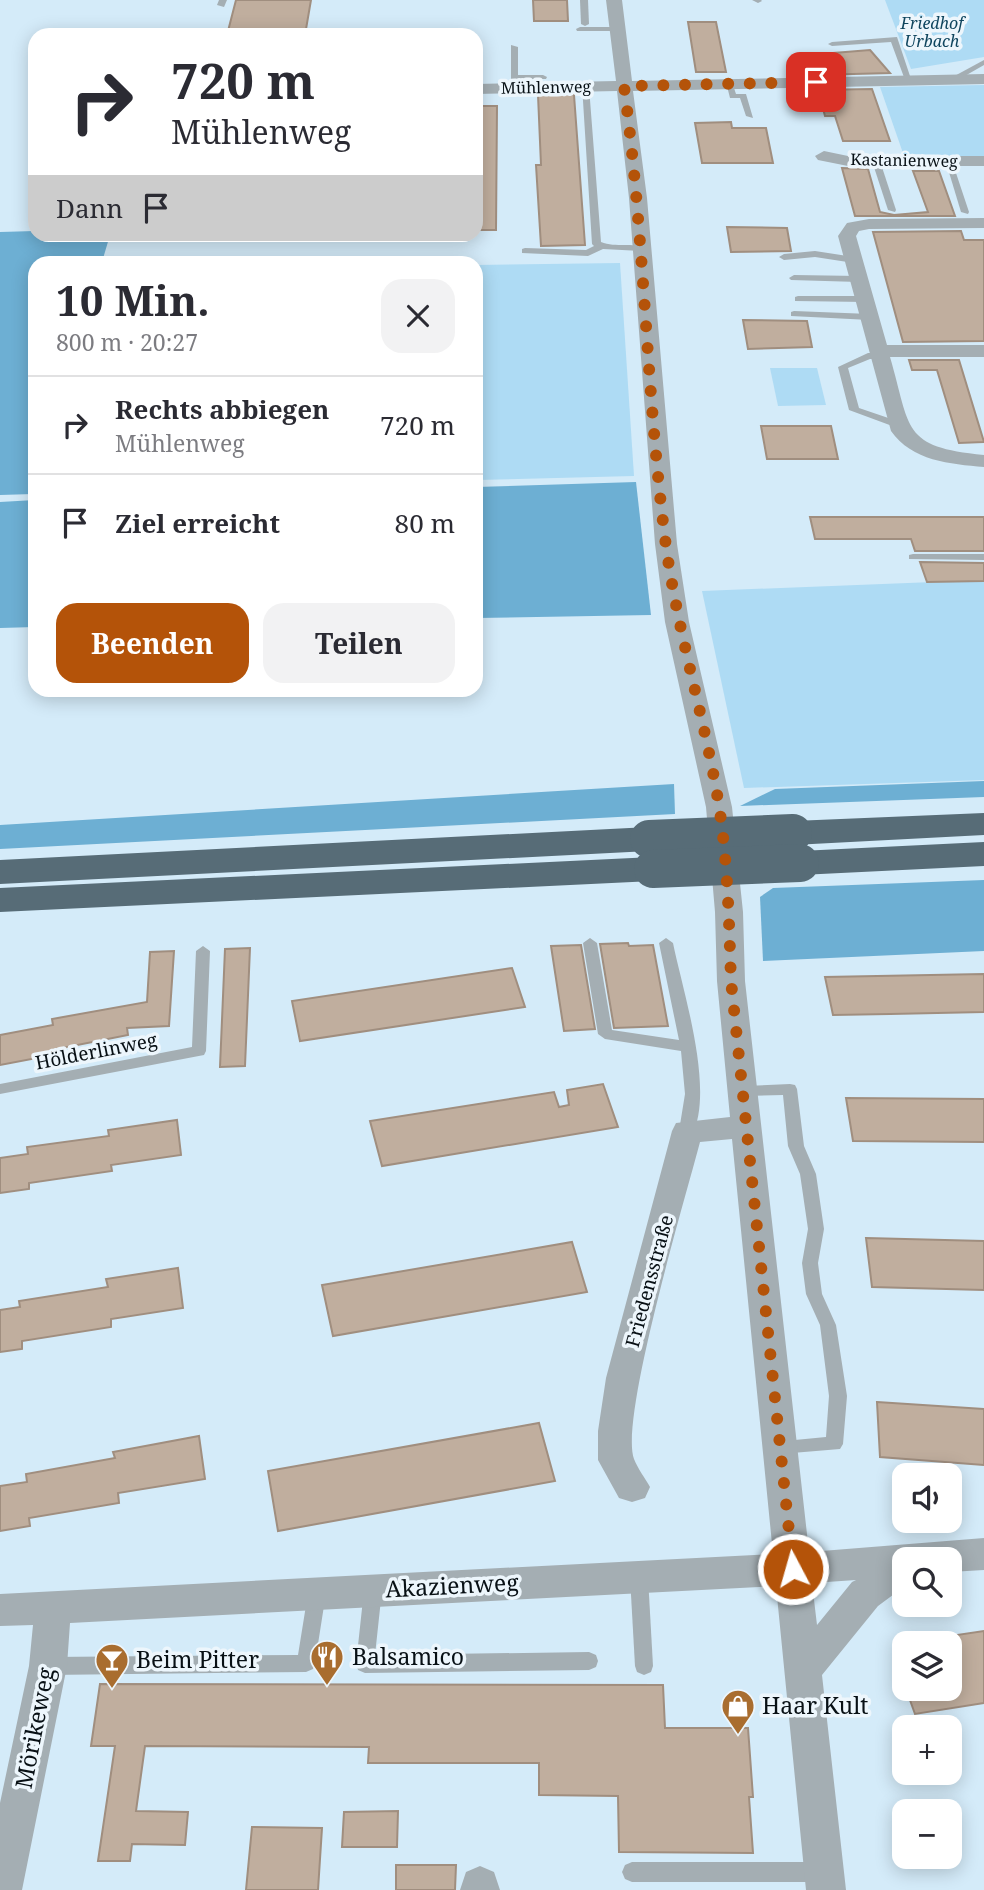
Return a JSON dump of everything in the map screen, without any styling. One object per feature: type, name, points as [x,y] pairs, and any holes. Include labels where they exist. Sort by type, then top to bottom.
[{"type":"highway","points":[[796,848],[984,824]]},
{"type":"highway","points":[[0,872],[796,848],[984,854]]},
{"type":"highway","points":[[0,901],[651,854]]},
{"type":"street","points":[[614,0],[641,248],[666,544],[677,622],[719,807],[729,912],[731,981],[825,1881]]},
{"type":"street","name":"Mühlenweg","points":[[483,89],[984,79]]},
{"type":"street","name":"Kastanienweg","points":[[824,156],[848,161],[984,161]]},
{"type":"street","points":[[984,223],[869,224],[853,227],[847,236],[900,425],[911,443],[931,453],[984,461]]},
{"type":"street","points":[[881,354],[984,351]]},
{"type":"street","points":[[687,1131],[722,1130],[747,1125]]},
{"type":"street","name":"Friedensstraße","points":[[632,1487],[616,1460],[615,1431],[623,1378],[687,1131]]},
{"type":"street","points":[[962,1556],[984,1554]]},
{"type":"street","name":"Akazienweg","points":[[0,1610],[892,1563]]},
{"type":"street","points":[[803,1670],[865,1594],[892,1572]]},
{"type":"street","name":"Mörikeweg","points":[[2,1890],[6,1843],[48,1666],[53,1606]]},
{"type":"lane","points":[[583,0],[582,25],[618,26]]},
{"type":"lane","points":[[832,44],[894,39],[909,80]]},
{"type":"lane","points":[[514,47],[514,77],[542,77]]},
{"type":"lane","points":[[953,79],[984,62]]},
{"type":"lane","points":[[729,84],[733,96],[743,96],[750,116]]},
{"type":"lane","points":[[585,87],[596,239],[602,246]]},
{"type":"lane","points":[[876,161],[892,210]]},
{"type":"lane","points":[[948,161],[965,212]]},
{"type":"lane","points":[[525,251],[588,253],[602,246],[641,248]]},
{"type":"lane","points":[[784,257],[815,254],[857,269]]},
{"type":"lane","points":[[794,278],[857,269]]},
{"type":"lane","points":[[797,299],[868,308]]},
{"type":"lane","points":[[794,314],[868,308]]},
{"type":"lane","points":[[881,354],[868,356],[843,367],[853,410],[900,425]]},
{"type":"lane","points":[[913,557],[984,557]]},
{"type":"lane","points":[[590,943],[605,1034],[688,1047]]},
{"type":"lane","points":[[666,943],[688,1047],[694,1094],[687,1131]]},
{"type":"lane","name":"Hölderlinweg","points":[[0,1088],[199,1051],[203,951]]},
{"type":"lane","points":[[744,1091],[790,1089],[796,1146],[808,1174],[816,1228],[810,1263],[814,1294],[828,1325],[838,1396],[834,1444],[780,1447]]},
{"type":"lane","points":[[639,1577],[644,1666]]},
{"type":"lane","points":[[373,1590],[365,1664],[589,1661]]},
{"type":"lane","points":[[48,1666],[306,1662],[317,1593]]},
{"type":"lane","points":[[632,1872],[825,1881]]},
{"type":"green space","name":"Friedhof Urbach","points":[[885,0],[984,0],[984,57],[911,69]]},
{"type":"green space","points":[[984,85],[984,156],[904,156],[880,87]]},
{"type":"green space","points":[[620,263],[634,476],[483,480],[483,265]]},
{"type":"green space","points":[[770,368],[817,368],[826,405],[778,406]]},
{"type":"green space","points":[[984,580],[984,780],[744,788],[702,591]]},
{"type":"shaded area","points":[[28,231],[28,242],[108,242],[104,256],[28,256],[28,494],[0,495],[0,232]]},
{"type":"shaded area","points":[[636,482],[651,615],[483,618],[483,487]]},
{"type":"shaded area","points":[[28,500],[28,627],[0,628],[0,502]]},
{"type":"shaded area","points":[[984,781],[984,797],[740,806],[775,789]]},
{"type":"shaded area","points":[[674,784],[675,814],[0,849],[0,825]]},
{"type":"shaded area","points":[[984,880],[984,951],[763,961],[760,897],[773,888]]},
{"type":"building","points":[[236,0],[311,0],[306,28],[229,28]]},
{"type":"building","points":[[533,0],[567,0],[568,21],[534,21]]},
{"type":"building","points":[[688,22],[716,22],[726,72],[696,72]]},
{"type":"building","points":[[870,50],[890,73],[815,75],[809,55]]},
{"type":"building","points":[[872,89],[890,141],[843,141],[835,116],[825,116],[818,90]]},
{"type":"building","points":[[538,95],[574,95],[585,245],[541,246],[536,165],[541,165]]},
{"type":"building","points":[[483,106],[497,106],[496,230],[483,230]]},
{"type":"building","points":[[731,122],[732,128],[766,128],[773,163],[702,163],[695,123]]},
{"type":"building","points":[[842,168],[868,169],[880,212],[894,215],[928,212],[913,171],[939,171],[955,216],[855,216]]},
{"type":"building","points":[[727,227],[787,228],[791,251],[731,252]]},
{"type":"building","points":[[961,231],[964,240],[984,240],[984,341],[903,342],[873,232]]},
{"type":"building","points":[[743,320],[807,321],[812,347],[748,349]]},
{"type":"building","points":[[909,360],[959,360],[984,442],[959,443],[937,370],[912,370]]},
{"type":"building","points":[[761,426],[831,426],[838,459],[767,459]]},
{"type":"building","points":[[810,517],[984,517],[984,551],[915,551],[911,539],[815,539]]},
{"type":"building","points":[[920,562],[984,563],[984,581],[927,582]]},
{"type":"building","points":[[628,943],[629,946],[653,945],[668,1026],[614,1028],[600,944]]},
{"type":"building","points":[[581,945],[595,1029],[564,1031],[551,946]]},
{"type":"building","points":[[250,948],[245,1066],[220,1067],[225,949]]},
{"type":"building","points":[[174,951],[169,1026],[127,1028],[128,1035],[57,1049],[58,1054],[0,1065],[0,1035],[53,1025],[52,1019],[147,1002],[150,952]]},
{"type":"building","points":[[512,968],[525,1007],[300,1041],[292,1001]]},
{"type":"building","points":[[984,974],[984,1012],[890,1014],[833,1015],[825,977]]},
{"type":"building","points":[[603,1084],[618,1127],[382,1166],[370,1121],[554,1092],[559,1107],[569,1105],[567,1090]]},
{"type":"building","points":[[846,1098],[984,1099],[984,1142],[853,1141]]},
{"type":"building","points":[[177,1120],[181,1155],[111,1165],[112,1171],[29,1183],[29,1189],[0,1193],[0,1158],[28,1154],[27,1147],[109,1136],[108,1130]]},
{"type":"building","points":[[866,1238],[984,1241],[984,1290],[872,1287]]},
{"type":"building","points":[[572,1242],[587,1292],[333,1336],[322,1285]]},
{"type":"building","points":[[178,1268],[183,1308],[111,1319],[111,1327],[22,1341],[22,1349],[0,1352],[0,1310],[20,1307],[19,1301],[108,1287],[106,1279]]},
{"type":"building","points":[[877,1402],[984,1409],[984,1465],[880,1457]]},
{"type":"building","points":[[539,1423],[555,1481],[278,1531],[268,1471]]},
{"type":"building","points":[[199,1436],[205,1479],[118,1493],[119,1503],[29,1518],[30,1526],[0,1531],[0,1486],[27,1482],[26,1474],[115,1458],[113,1452]]},
{"type":"building","points":[[984,1631],[984,1703],[915,1714],[910,1701],[962,1701],[962,1634]]},
{"type":"building","points":[[100,1684],[663,1685],[665,1728],[748,1728],[753,1797],[749,1797],[753,1853],[619,1852],[618,1796],[539,1795],[539,1763],[368,1763],[369,1747],[145,1746],[136,1811],[188,1812],[185,1845],[132,1844],[130,1861],[98,1861],[115,1746],[91,1746]]},
{"type":"building","points":[[398,1811],[397,1847],[342,1847],[344,1812]]},
{"type":"building","points":[[252,1827],[322,1828],[318,1890],[246,1890]]},
{"type":"building","points":[[396,1865],[456,1865],[455,1890],[396,1890]]},
{"type":"place","name":"Balsamico","points":[[327,1687]]},
{"type":"place","name":"Beim Pitter","points":[[112,1690]]},
{"type":"place","name":"Haar Kult","points":[[738,1736]]},
{"type":"route","points":[[793,1569],[731,981],[729,912],[719,807],[677,622],[666,544],[638,198],[624,86],[816,82]]}]
